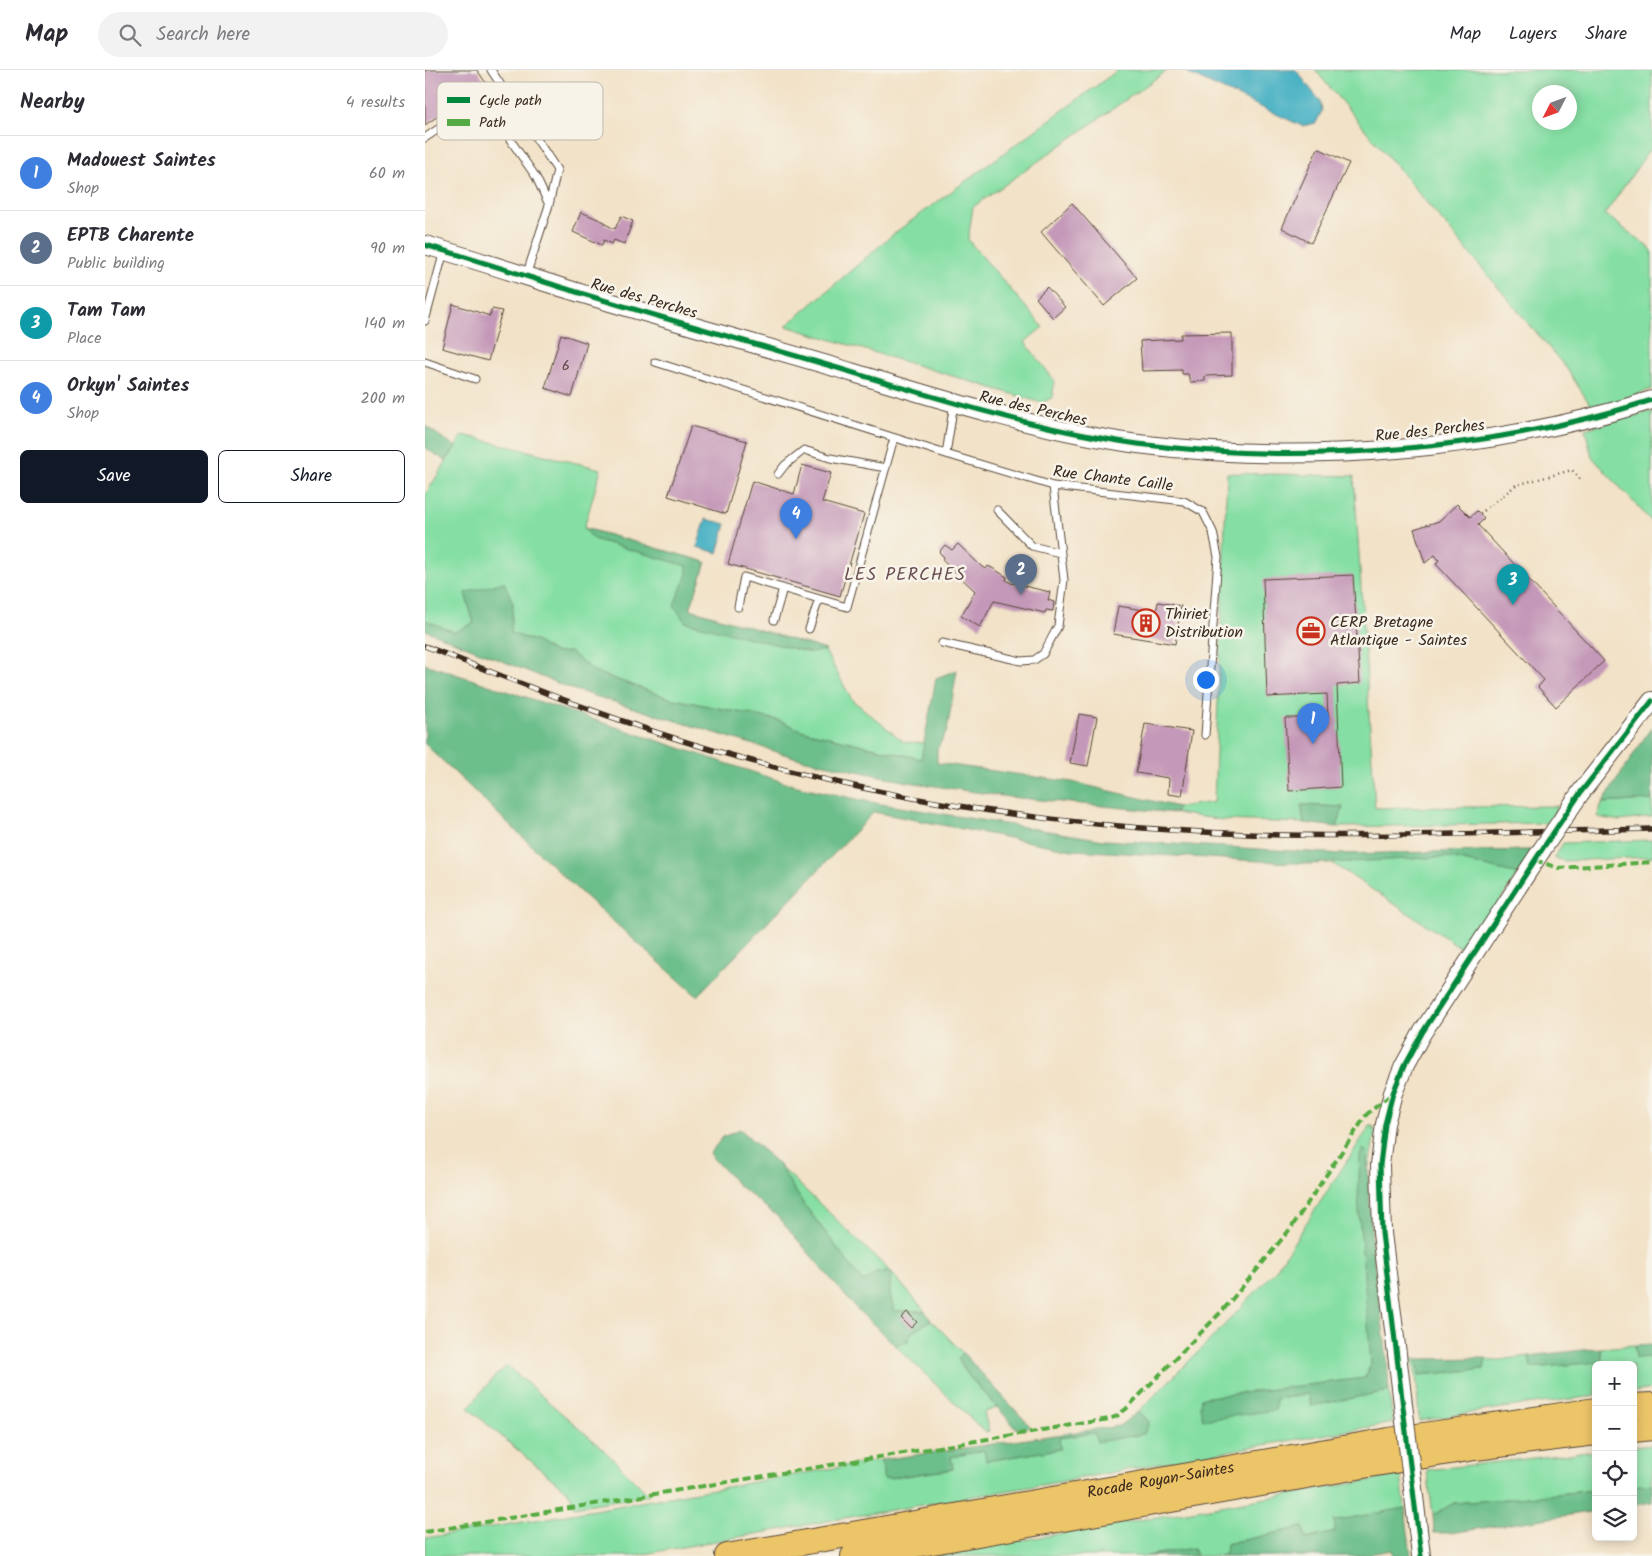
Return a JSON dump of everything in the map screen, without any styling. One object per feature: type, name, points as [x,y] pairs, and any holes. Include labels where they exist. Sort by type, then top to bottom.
[{"type":"highway","points":[[1637,1406],[1652,1405]]},
{"type":"highway","name":"Rocade Royan-Saintes","points":[[727,1556],[1389,1440],[1592,1411]]},
{"type":"highway","points":[[1637,1430],[1652,1428]]},
{"type":"highway","name":"Rocade Royan-Saintes","points":[[853,1556],[1475,1448],[1592,1433]]},
{"type":"street","name":"Rue des Perches","points":[[425,245],[954,403],[1061,429],[1137,444],[1219,452],[1321,452],[1409,448],[1476,440],[1553,426],[1621,410],[1652,400]]},
{"type":"street","points":[[1421,1556],[1382,1233],[1380,1165],[1385,1124],[1393,1093],[1421,1032],[1581,792],[1652,701]]},
{"type":"lane","points":[[491,70],[499,82]]},
{"type":"lane","points":[[425,138],[437,130]]},
{"type":"lane","points":[[511,140],[536,177],[549,205]]},
{"type":"lane","points":[[526,276],[549,205],[557,170],[537,140]]},
{"type":"lane","points":[[425,321],[444,251]]},
{"type":"lane","points":[[425,362],[475,379]]},
{"type":"lane","name":"Rue Chante Caille","points":[[655,362],[1053,486],[1185,501],[1203,512],[1213,532],[1218,557],[1205,734]]},
{"type":"lane","points":[[946,454],[954,403]]},
{"type":"lane","points":[[738,607],[744,577],[847,607],[894,438]]},
{"type":"lane","points":[[778,474],[785,465],[803,450],[830,458],[886,468]]},
{"type":"lane","points":[[942,643],[1021,661],[1034,660],[1043,654],[1058,626],[1064,580],[1053,486]]},
{"type":"lane","points":[[997,510],[1032,546],[1060,554]]},
{"type":"lane","points":[[774,620],[783,588]]},
{"type":"lane","points":[[809,629],[819,599]]},
{"type":"path","points":[[1480,514],[1516,485],[1572,470],[1581,480]]},
{"type":"green space","points":[[1118,70],[1168,70],[973,207],[968,240],[1043,327],[1025,342],[1054,380],[1053,397],[1042,403],[786,326],[896,232]]},
{"type":"green space","points":[[1315,70],[1652,70],[1652,146],[1605,214],[1652,250],[1652,389],[1593,409],[1567,369]]},
{"type":"green space","points":[[1652,411],[1652,522],[1592,457],[1585,429]]},
{"type":"green space","points":[[425,426],[456,447],[446,461],[425,448]]},
{"type":"green space","points":[[463,435],[601,469],[584,528],[706,562],[690,609],[826,650],[852,700],[904,742],[925,743],[921,759],[804,731],[777,720],[669,698],[595,672],[570,652],[555,653],[535,641],[510,633],[513,603],[465,593],[474,623],[454,632],[425,620],[425,495]]},
{"type":"green space","points":[[1227,473],[1354,476],[1375,808],[1558,806],[1548,823],[1337,827],[1343,807],[1302,805],[1304,823],[1223,820],[1175,813],[1178,807],[1214,802]]},
{"type":"green space","points":[[584,528],[706,562],[690,609],[826,650],[811,653],[685,622],[674,605],[687,574],[687,566],[593,539]]},
{"type":"green space","points":[[504,582],[513,603],[511,633],[535,641],[555,653],[570,652],[595,672],[669,698],[777,720],[804,731],[921,759],[936,678],[957,670],[947,731],[937,749],[937,763],[1072,782],[1178,807],[1175,813],[1009,797],[908,782],[797,758],[572,689],[425,630],[425,620],[454,632],[474,623],[465,593]]},
{"type":"green space","points":[[425,664],[792,785],[875,803],[1104,840],[1344,854],[1534,850],[1518,874],[1446,857],[1310,864],[1072,850],[874,812],[697,996],[577,889],[425,744]]},
{"type":"green space","points":[[1652,726],[1652,800],[1602,803]]},
{"type":"green space","points":[[1652,800],[1652,817],[1620,821],[1597,817],[1602,803]]},
{"type":"green space","points":[[1301,805],[1343,807],[1337,827],[1304,823]]},
{"type":"green space","points":[[1652,840],[1652,857],[1564,861],[1554,858],[1563,843]]},
{"type":"green space","points":[[1534,850],[1466,951],[1332,863],[1344,854]]},
{"type":"green space","points":[[1370,1126],[1373,1126],[1375,1132],[1368,1171],[1367,1152],[1371,1364],[1365,1378],[1201,1398],[1200,1407],[1275,1409],[1275,1399],[1309,1394],[1311,1405],[1389,1391],[1393,1423],[633,1556],[425,1556],[425,1538],[880,1460],[884,1479],[953,1469],[951,1457],[984,1450],[987,1461],[1059,1449],[1059,1438],[1095,1433],[1097,1442],[1149,1422],[1139,1411],[1215,1335],[1275,1271]]},
{"type":"green space","points":[[740,1129],[778,1164],[803,1203],[863,1282],[877,1272],[891,1272],[890,1294],[894,1311],[925,1311],[931,1320],[911,1333],[908,1341],[895,1345],[855,1307],[777,1216],[738,1185],[709,1154],[723,1137]]},
{"type":"green space","points":[[1363,1149],[1367,1152],[1372,1245],[1387,1359],[1389,1391],[1311,1406],[1308,1394],[1276,1399],[1275,1410],[1203,1420],[1200,1407],[1201,1398],[1365,1378],[1371,1364],[1358,1199],[1360,1155]]},
{"type":"green space","points":[[778,1164],[891,1272],[925,1311],[894,1311],[890,1294],[877,1272],[863,1282],[803,1203]]},
{"type":"green space","points":[[931,1320],[963,1353],[958,1358],[968,1375],[997,1407],[984,1413],[989,1431],[985,1432],[895,1345],[908,1341],[911,1333]]},
{"type":"green space","points":[[1652,1344],[1652,1357],[1636,1358],[1635,1345]]},
{"type":"green space","points":[[1635,1345],[1636,1358],[1652,1357],[1652,1389],[1637,1391],[1637,1361],[1602,1361],[1601,1348]]},
{"type":"green space","points":[[1601,1348],[1602,1361],[1531,1368],[1529,1356]]},
{"type":"green space","points":[[963,1353],[1030,1426],[1024,1430],[1016,1428],[968,1375],[958,1358]]},
{"type":"green space","points":[[1529,1356],[1531,1368],[1592,1362],[1592,1397],[1419,1421],[1417,1383],[1413,1359],[1417,1359],[1419,1375],[1484,1369],[1486,1358],[1490,1361]]},
{"type":"green space","points":[[1486,1358],[1484,1369],[1419,1375],[1417,1359]]},
{"type":"green space","points":[[507,1366],[602,1448],[649,1495],[574,1507],[570,1494],[468,1408],[495,1376]]},
{"type":"green space","points":[[1139,1411],[1149,1422],[1144,1434],[1097,1442],[1094,1433],[1059,1438],[1060,1449],[986,1461],[984,1450],[951,1457],[953,1469],[883,1479],[883,1467],[880,1460],[1119,1426]]},
{"type":"green space","points":[[1652,1445],[1652,1484],[1637,1486],[1637,1447]]},
{"type":"green space","points":[[1592,1451],[1592,1490],[1454,1503],[1433,1515],[1427,1470]]},
{"type":"green space","points":[[1401,1475],[1405,1508],[1334,1521],[1336,1532],[1305,1539],[1303,1527],[1226,1544],[1225,1554],[1218,1556],[1196,1556],[1193,1548],[1146,1556],[930,1556]]},
{"type":"green space","points":[[1652,1484],[1652,1502],[1637,1504],[1637,1486]]},
{"type":"green space","points":[[1592,1490],[1592,1512],[1450,1533],[1434,1533],[1433,1515],[1454,1503]]},
{"type":"green space","points":[[1405,1508],[1411,1556],[1393,1556],[1392,1550],[1357,1556],[1218,1556],[1225,1554],[1226,1544],[1303,1527],[1306,1539],[1335,1532],[1334,1521]]},
{"type":"green space","points":[[1193,1548],[1196,1556],[1146,1556]]},
{"type":"water","points":[[1188,70],[1296,70],[1320,101],[1322,111],[1316,123],[1302,126],[1189,74]]},
{"type":"water","points":[[706,519],[726,524],[718,553],[697,547]]},
{"type":"building","points":[[425,70],[477,70],[485,82],[437,82],[437,117],[425,125]]},
{"type":"building","points":[[1318,148],[1349,163],[1311,243],[1282,228]]},
{"type":"building","points":[[1072,203],[1137,278],[1104,306],[1041,232]]},
{"type":"building","points":[[581,212],[605,222],[605,224],[615,229],[621,216],[633,221],[624,244],[614,240],[612,244],[604,240],[602,245],[573,232]]},
{"type":"building","points":[[1047,287],[1065,307],[1053,318],[1036,298]]},
{"type":"building","points":[[453,304],[490,316],[492,309],[502,311],[488,361],[442,348]]},
{"type":"building","points":[[1232,333],[1232,375],[1205,376],[1205,381],[1190,382],[1188,374],[1182,374],[1182,370],[1142,371],[1140,341],[1181,339],[1181,334]]},
{"type":"building","points":[[561,334],[587,343],[572,397],[545,388]]},
{"type":"building","points":[[691,426],[747,441],[726,514],[668,496]]},
{"type":"building","points":[[802,465],[831,473],[822,502],[864,514],[840,596],[728,564],[752,481],[794,494]]},
{"type":"building","points":[[1457,504],[1470,517],[1477,511],[1480,514],[1484,519],[1478,525],[1604,661],[1556,707],[1538,687],[1544,680],[1436,564],[1439,560],[1435,555],[1425,563],[1414,529],[1439,521]]},
{"type":"building","points":[[958,544],[982,567],[986,569],[988,566],[994,569],[1007,577],[1006,580],[1011,583],[1050,592],[1048,600],[1054,602],[1053,611],[1046,610],[1045,613],[994,601],[980,627],[961,616],[975,591],[942,560],[944,557],[939,552],[945,545],[952,550]]},
{"type":"building","name":"CERP Bretagne Atlantique - Saintes","points":[[1353,575],[1360,683],[1337,685],[1341,787],[1289,791],[1285,718],[1328,718],[1327,694],[1267,697],[1263,579]]},
{"type":"building","name":"Thiriet Distribution","points":[[1158,602],[1181,606],[1175,644],[1113,634],[1118,606],[1156,612]]},
{"type":"building","points":[[1079,714],[1097,717],[1088,766],[1070,763]]},
{"type":"building","points":[[1145,724],[1192,731],[1182,796],[1168,794],[1169,778],[1136,773]]},
{"type":"building","points":[[907,1312],[917,1322],[911,1328],[901,1318]]},
{"type":"railway","points":[[425,646],[612,717],[727,754],[840,783],[897,795],[1012,814],[1128,827],[1244,834],[1361,836],[1652,829]]},
{"type":"marked path","points":[[1535,860],[1558,868],[1652,862]]},
{"type":"marked path","points":[[425,1532],[1109,1419],[1117,1416],[1223,1310],[1291,1228],[1367,1114],[1393,1093]]},
{"type":"cycle path","points":[[425,245],[604,300],[953,402],[1064,431],[1138,444],[1201,450],[1266,453],[1332,453],[1398,449],[1463,442],[1528,431],[1591,417],[1652,400]]},
{"type":"cycle path","points":[[1421,1556],[1382,1233],[1380,1165],[1385,1124],[1393,1093],[1404,1066],[1422,1033],[1541,851],[1581,792],[1652,701]]},
{"type":"place","name":"Orkyn' Saintes","points":[[796,539]]},
{"type":"place","name":"EPTB Charente","points":[[1021,595]]},
{"type":"place","name":"Tam Tam","points":[[1513,605]]},
{"type":"place","name":"Thiriet Distribution","points":[[1146,623]]},
{"type":"place","name":"CERP Bretagne Atlantique - Saintes","points":[[1311,631]]},
{"type":"place","name":"Madouest Saintes","points":[[1313,744]]},
{"type":"district","name":"LES PERCHES","points":[[905,575]]}]
